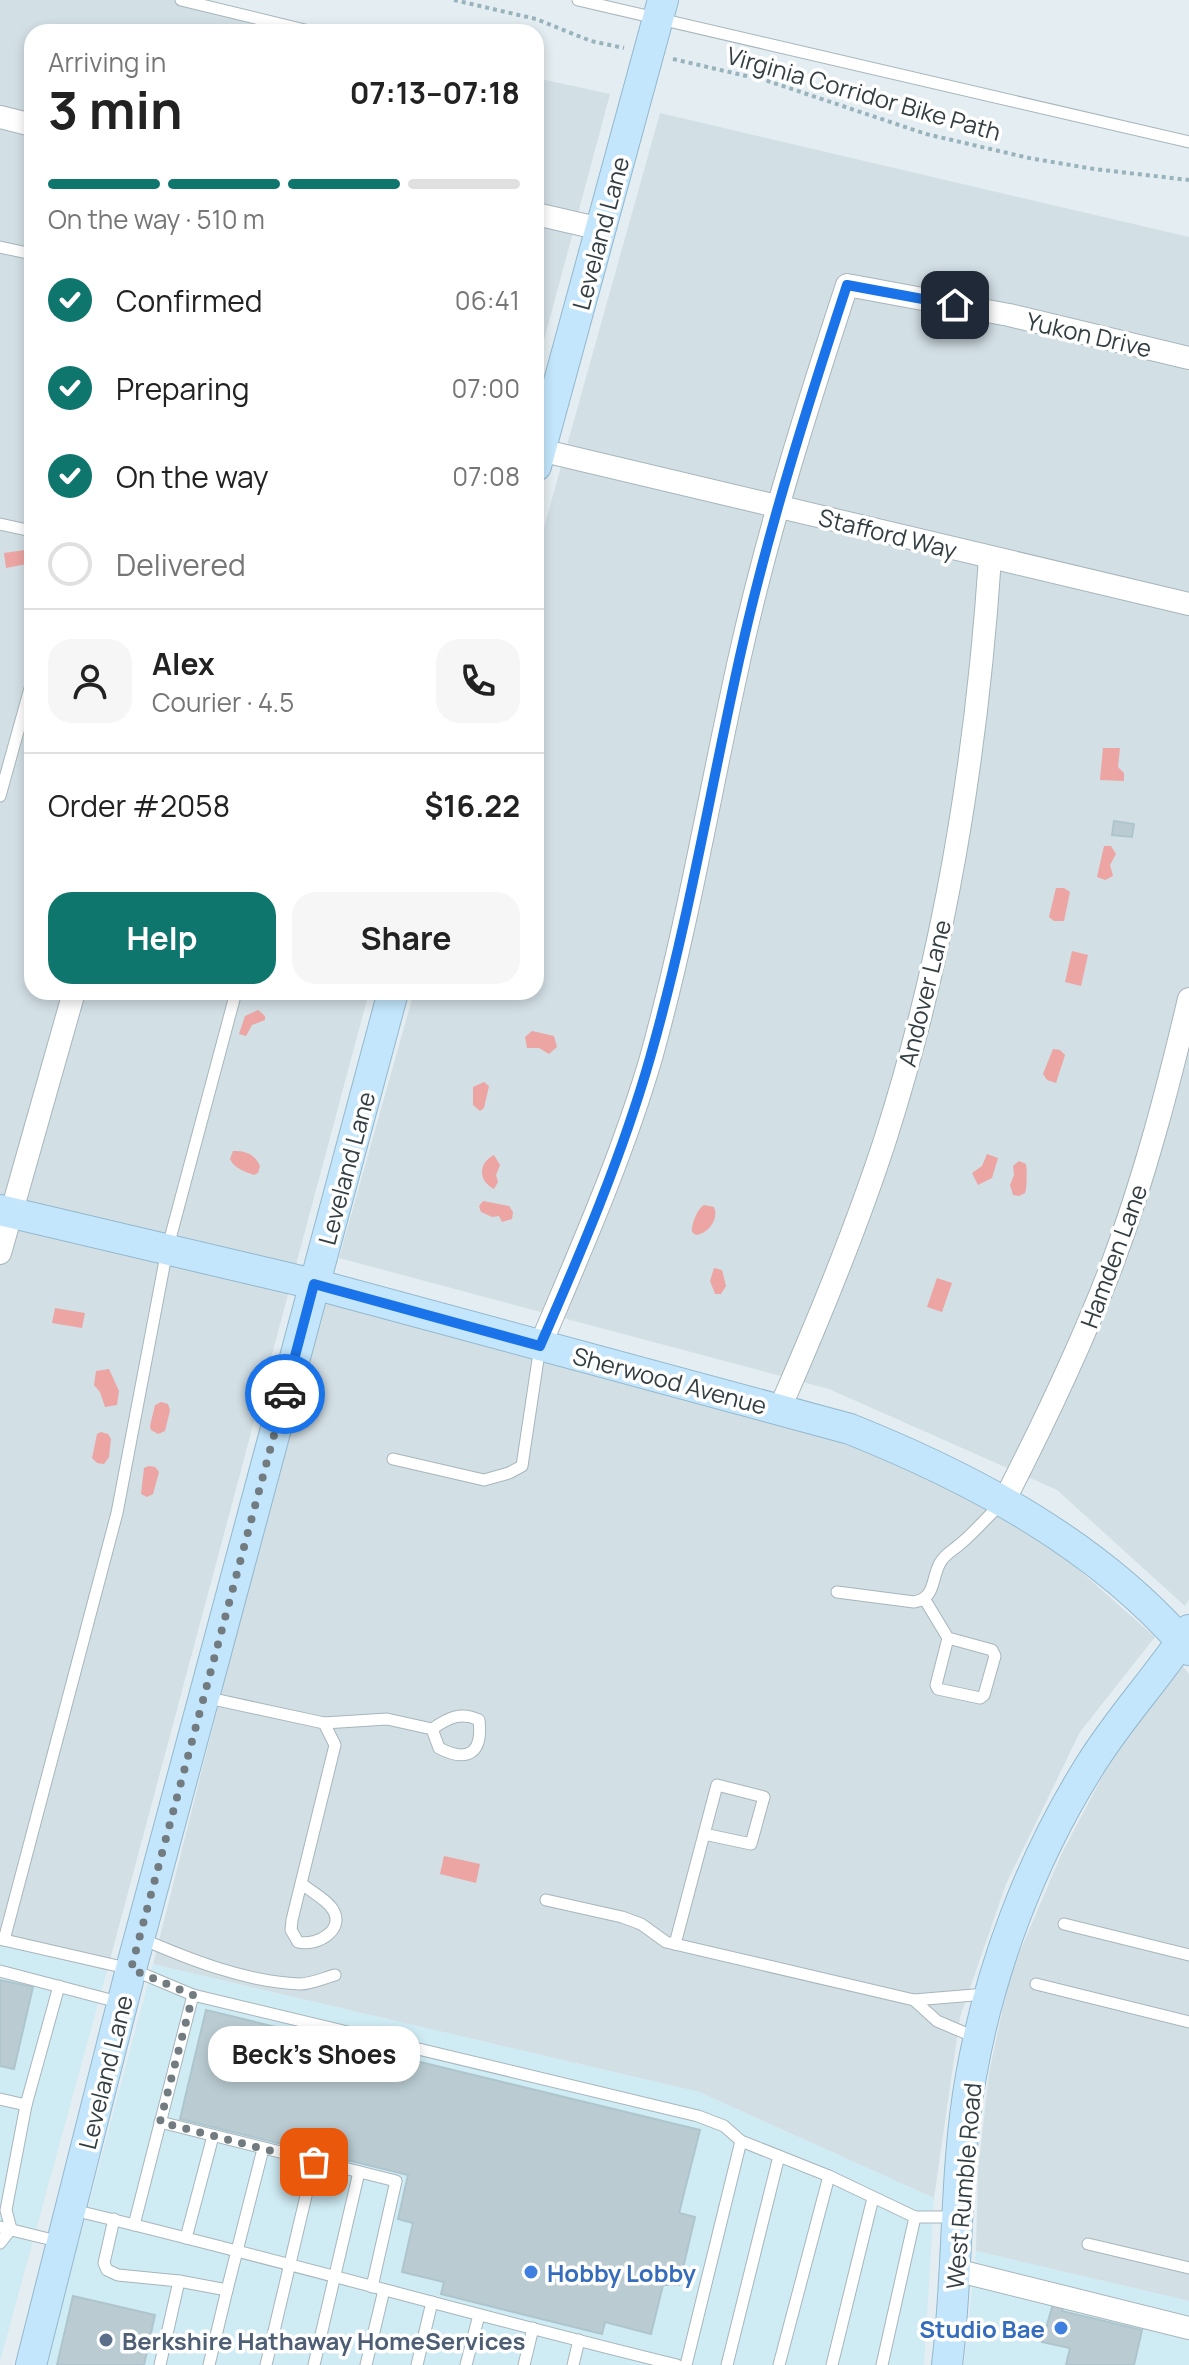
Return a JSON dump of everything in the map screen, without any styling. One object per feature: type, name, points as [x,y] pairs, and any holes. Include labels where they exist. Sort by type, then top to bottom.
[{"type":"street","name":"Leveland Lane","points":[[544,436],[661,8]]},
{"type":"street","points":[[0,117],[24,123]]},
{"type":"street","points":[[544,216],[601,229]]},
{"type":"street","name":"Yukon Drive","points":[[777,505],[847,285],[1009,315],[1189,358]]},
{"type":"street","name":"Stafford Way","points":[[544,459],[777,505],[1189,604]]},
{"type":"street","points":[[540,1346],[617,1158],[654,1046],[679,954],[740,656],[777,505]]},
{"type":"street","name":"Andover Lane","points":[[780,1408],[821,1315],[858,1219],[886,1136],[922,1010],[962,817],[976,722],[990,558]]},
{"type":"street","name":"Hamden Lane","points":[[1004,1501],[1062,1382],[1113,1261],[1170,1081],[1189,999]]},
{"type":"street","points":[[0,1253],[6,1212],[72,1000]]},
{"type":"street","name":"Leveland Lane","points":[[31,2365],[139,1938],[391,1000]]},
{"type":"street","name":"Sherwood Avenue","points":[[6,1212],[314,1284],[850,1429],[919,1456],[1004,1501],[1055,1533],[1106,1571],[1187,1640]]},
{"type":"street","name":"West Rumble Road","points":[[947,2365],[962,2138],[979,2039],[1008,1938],[1058,1822],[1089,1767],[1124,1714],[1187,1640]]},
{"type":"street","points":[[955,2270],[1189,2328]]},
{"type":"lane","points":[[181,0],[280,24]]},
{"type":"lane","points":[[578,0],[661,8],[1189,142]]},
{"type":"lane","points":[[0,247],[24,252]]},
{"type":"lane","points":[[0,524],[24,529]]},
{"type":"lane","points":[[0,796],[24,710]]},
{"type":"lane","points":[[234,1000],[167,1250],[117,1513],[2,1939],[131,1969],[193,1995],[698,2116],[724,2126],[741,2141],[829,2176],[915,2217],[957,2217]]},
{"type":"lane","points":[[393,1459],[484,1480],[522,1466],[540,1346]]},
{"type":"lane","points":[[837,1592],[914,1602],[925,1600],[946,1554],[960,1545],[1004,1501]]},
{"type":"lane","points":[[925,1600],[948,1638],[992,1650],[995,1656],[984,1695],[980,1698],[938,1689],[936,1685],[948,1638]]},
{"type":"lane","points":[[203,1697],[324,1723],[387,1719],[432,1729],[462,1715],[479,1720],[481,1733],[471,1754],[460,1756],[439,1748],[432,1729]]},
{"type":"lane","points":[[301,1883],[330,1905],[335,1914],[334,1927],[328,1935],[320,1942],[309,1945],[298,1942],[291,1930],[301,1883],[335,1745],[324,1723]]},
{"type":"lane","points":[[675,1944],[704,1834],[717,1785],[764,1797],[751,1844],[704,1834]]},
{"type":"lane","points":[[546,1900],[622,1917],[641,1924],[666,1942],[914,2000],[991,1993]]},
{"type":"lane","points":[[1064,1924],[1189,1955]]},
{"type":"lane","points":[[139,1938],[195,1962],[266,1979],[303,1984],[335,1975]]},
{"type":"lane","points":[[0,1971],[123,2003]]},
{"type":"lane","points":[[1036,1984],[1189,2022]]},
{"type":"lane","points":[[0,2243],[6,2228],[6,2210],[26,2105],[59,1986]]},
{"type":"lane","points":[[134,2225],[193,1995]]},
{"type":"lane","points":[[914,2000],[937,2021],[979,2039]]},
{"type":"lane","points":[[0,2099],[26,2105]]},
{"type":"lane","points":[[160,2122],[396,2181],[366,2365]]},
{"type":"lane","points":[[186,2238],[213,2136]]},
{"type":"lane","points":[[686,2365],[741,2141]]},
{"type":"lane","points":[[209,2365],[263,2149]]},
{"type":"lane","points":[[727,2365],[779,2156]]},
{"type":"lane","points":[[266,2365],[314,2162]]},
{"type":"lane","points":[[314,2365],[359,2172]]},
{"type":"lane","points":[[779,2365],[829,2176]]},
{"type":"lane","points":[[832,2365],[873,2198]]},
{"type":"lane","points":[[70,2209],[290,2263],[677,2365]]},
{"type":"lane","points":[[882,2365],[915,2217]]},
{"type":"lane","points":[[114,2219],[104,2263],[107,2270],[118,2275],[227,2290]]},
{"type":"lane","points":[[6,2228],[62,2242]]},
{"type":"lane","points":[[1088,2244],[1189,2268]]},
{"type":"lane","points":[[160,2365],[179,2281]]},
{"type":"lane","points":[[417,2365],[432,2302]]},
{"type":"lane","points":[[466,2365],[479,2315]]},
{"type":"lane","points":[[524,2365],[533,2328]]},
{"type":"lane","points":[[573,2365],[579,2340]]},
{"type":"lane","points":[[621,2365],[624,2352]]},
{"type":"path","points":[[454,0],[536,19],[591,41],[627,48]]},
{"type":"path","name":"Virginia Corridor Bike Path","points":[[673,59],[768,81],[926,134],[1068,165],[1189,180]]},
{"type":"shaded area","points":[[0,0],[191,0],[298,24],[24,24],[24,1000],[367,1000],[107,1971],[0,1945]]},
{"type":"shaded area","points":[[544,80],[610,94],[544,340]]},
{"type":"shaded area","points":[[660,113],[1189,237],[1189,1599],[1185,1606],[1057,1490],[829,1389],[339,1258],[412,1000],[544,1000],[544,527]]},
{"type":"shaded area","points":[[24,550],[24,565],[6,568],[4,553]]},
{"type":"shaded area","points":[[1103,748],[1120,748],[1118,767],[1124,773],[1124,781],[1100,780]]},
{"type":"shaded area","points":[[1104,846],[1111,846],[1116,854],[1110,865],[1113,876],[1105,880],[1097,877]]},
{"type":"shaded area","points":[[1056,888],[1070,892],[1064,921],[1054,921],[1049,917]]},
{"type":"shaded area","points":[[1072,951],[1088,955],[1081,986],[1065,982]]},
{"type":"shaded area","points":[[258,1010],[265,1020],[252,1025],[246,1036],[239,1034],[245,1016]]},
{"type":"shaded area","points":[[532,1031],[554,1036],[557,1047],[549,1054],[539,1048],[527,1048],[525,1037]]},
{"type":"shaded area","points":[[1053,1049],[1065,1055],[1056,1083],[1047,1080],[1043,1074]]},
{"type":"shaded area","points":[[484,1082],[489,1086],[484,1108],[480,1111],[473,1105],[473,1087]]},
{"type":"shaded area","points":[[233,1151],[253,1156],[260,1166],[258,1173],[254,1175],[234,1165],[230,1159]]},
{"type":"shaded area","points":[[987,1154],[998,1158],[992,1178],[978,1185],[972,1173],[982,1166]]},
{"type":"shaded area","points":[[494,1155],[500,1165],[494,1189],[485,1181],[482,1172],[485,1163]]},
{"type":"shaded area","points":[[1019,1161],[1026,1164],[1027,1174],[1025,1193],[1019,1196],[1013,1195],[1010,1185],[1013,1166]]},
{"type":"shaded area","points":[[483,1201],[509,1206],[513,1212],[512,1219],[502,1222],[499,1216],[492,1217],[481,1212],[479,1206]]},
{"type":"shaded area","points":[[704,1205],[714,1207],[714,1221],[709,1228],[696,1235],[692,1232],[694,1221]]},
{"type":"shaded area","points":[[714,1268],[722,1270],[726,1286],[721,1294],[715,1294],[710,1281]]},
{"type":"shaded area","points":[[937,1278],[952,1283],[942,1312],[927,1307]]},
{"type":"shaded area","points":[[321,1299],[767,1416],[907,1462],[1046,1541],[1155,1637],[1080,1732],[1006,1884],[960,2017],[934,2198],[699,2092],[153,1964]]},
{"type":"shaded area","points":[[55,1308],[85,1313],[82,1328],[52,1323]]},
{"type":"shaded area","points":[[109,1369],[119,1391],[117,1405],[105,1407],[94,1385],[96,1371]]},
{"type":"shaded area","points":[[161,1402],[168,1404],[170,1410],[165,1431],[158,1434],[150,1426],[155,1405]]},
{"type":"shaded area","points":[[101,1432],[111,1439],[109,1457],[104,1464],[92,1458],[97,1434]]},
{"type":"shaded area","points":[[149,1466],[159,1472],[153,1494],[147,1497],[141,1494],[144,1468]]},
{"type":"shaded area","points":[[1180,1663],[1189,1674],[1189,2301],[976,2251],[978,2171],[989,2073],[1010,1975],[1061,1855],[1123,1737]]},
{"type":"shaded area","points":[[444,1856],[480,1864],[476,1883],[440,1874]]},
{"type":"shaded area","points":[[0,1945],[107,1971],[0,2361]]},
{"type":"shaded area","points":[[153,1964],[699,2092],[934,2198],[924,2365],[46,2365]]},
{"type":"shaded area","points":[[976,2251],[1189,2301],[1189,2365],[964,2365]]},
{"type":"building","points":[[1114,821],[1134,824],[1132,837],[1112,835]]},
{"type":"building","points":[[0,1980],[33,1987],[14,2069],[0,2066]]},
{"type":"building","points":[[206,2010],[700,2130],[679,2213],[695,2217],[679,2285],[663,2285],[651,2334],[605,2322],[602,2334],[441,2294],[444,2282],[402,2272],[413,2223],[398,2219],[408,2175],[180,2119]]},
{"type":"building","name":"Berkshire Hathaway HomeServices","points":[[73,2296],[155,2315],[144,2365],[57,2365]]},
{"type":"building","points":[[1053,2304],[1063,2307],[1062,2311],[1142,2330],[1134,2365],[1066,2365],[1070,2348],[1042,2342]]},
{"type":"way so far","points":[[285,1394],[131,1969],[193,1995],[160,2122],[314,2162]]},
{"type":"place","name":"Beck's Shoes","points":[[314,2162]]},
{"type":"place","name":"Hobby Lobby","points":[[531,2272]]},
{"type":"place","name":"Studio Bae","points":[[1061,2328]]},
{"type":"place","name":"Berkshire Hathaway HomeServices","points":[[106,2340]]},
{"type":"route","points":[[285,1394],[314,1284],[540,1346],[617,1158],[649,1062],[679,954],[740,656],[777,505],[847,285],[955,305]]}]
